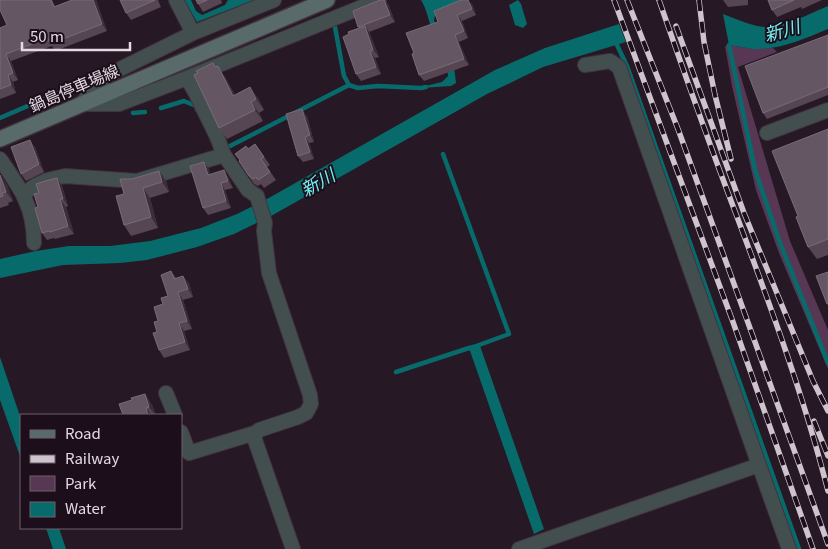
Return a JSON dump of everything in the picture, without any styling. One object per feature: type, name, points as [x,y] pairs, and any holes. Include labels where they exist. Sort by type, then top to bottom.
[{"type":"main road","name":"鍋島停車場線","points":[[0,139],[328,0]]},
{"type":"street","points":[[176,0],[193,33]]},
{"type":"street","points":[[80,104],[108,75],[254,4],[274,0]]},
{"type":"street","points":[[80,104],[119,104],[379,0]]},
{"type":"street","points":[[584,65],[610,61],[619,67],[758,464],[790,549]]},
{"type":"street","points":[[182,435],[189,453],[255,433],[298,417],[306,413],[311,404],[310,395],[269,273],[264,231],[266,223],[257,196],[248,190],[224,155],[187,78]]},
{"type":"street","points":[[767,133],[828,110]]},
{"type":"street","points":[[23,194],[47,180],[65,176],[137,181],[224,155]]},
{"type":"street","points":[[0,159],[23,194],[34,228],[34,242]]},
{"type":"street","points":[[166,393],[175,414]]},
{"type":"street","points":[[255,433],[255,440],[293,549]]},
{"type":"street","points":[[519,549],[758,464]]},
{"type":"green space","points":[[725,46],[754,49],[773,48],[777,52],[738,67],[790,241],[828,330],[828,369],[779,253],[756,190],[732,86]]},
{"type":"water","points":[[184,0],[191,0],[196,11],[202,15],[225,5],[228,0],[254,0],[197,22]]},
{"type":"water","points":[[421,0],[468,0],[435,15],[434,20],[454,67],[456,83],[451,86],[421,88],[442,82],[448,76],[444,59]]},
{"type":"water","points":[[518,0],[527,24],[523,28],[515,25],[509,5]]},
{"type":"water","name":"新川","points":[[828,6],[828,29],[773,48],[753,49],[729,45],[723,14],[753,25],[766,27],[793,21]]},
{"type":"water","name":"新川","points":[[619,24],[626,42],[543,67],[487,94],[271,216],[234,234],[197,247],[147,260],[63,265],[0,278],[0,259],[69,246],[110,246],[150,241],[201,228],[237,214],[267,199],[495,70],[545,48]]},
{"type":"water","points":[[479,343],[544,529],[534,534],[468,346]]},
{"type":"water","points":[[0,357],[20,416],[20,456],[0,400]]},
{"type":"water","points":[[46,529],[59,529],[66,549],[53,549]]},
{"type":"building","points":[[0,0],[51,0],[54,7],[72,0],[93,0],[102,24],[50,44],[48,38],[6,54],[13,73],[8,75],[11,85],[0,89],[0,28],[7,25],[0,10]]},
{"type":"building","points":[[120,0],[155,0],[126,13]]},
{"type":"building","points":[[196,0],[207,0],[198,4]]},
{"type":"building","points":[[384,0],[390,15],[358,27],[353,11]]},
{"type":"building","points":[[461,0],[468,0],[472,9],[457,15],[464,31],[455,35],[464,59],[419,75],[412,54],[414,53],[406,33],[438,22],[434,11]]},
{"type":"building","points":[[768,0],[794,0],[772,10]]},
{"type":"building","points":[[365,26],[373,50],[370,51],[376,67],[356,74],[343,37],[349,34],[348,32]]},
{"type":"building","points":[[828,35],[828,87],[763,113],[745,66]]},
{"type":"building","points":[[213,63],[215,67],[218,66],[233,96],[250,87],[256,99],[251,102],[255,110],[219,128],[194,75],[198,73],[196,71]]},
{"type":"building","points":[[302,109],[310,135],[305,137],[310,152],[298,156],[286,114]]},
{"type":"building","points":[[828,129],[828,239],[808,247],[796,217],[798,216],[772,151]]},
{"type":"building","points":[[30,140],[39,164],[21,174],[11,147]]},
{"type":"building","points":[[255,144],[264,157],[261,159],[270,172],[258,180],[256,177],[253,179],[249,176],[235,154],[246,146],[248,149]]},
{"type":"building","points":[[204,162],[208,175],[224,170],[228,181],[221,183],[226,201],[203,208],[190,166]]},
{"type":"building","points":[[159,171],[162,182],[143,188],[151,217],[124,225],[116,196],[124,194],[120,179],[132,179]]},
{"type":"building","points":[[0,175],[6,192],[2,193],[3,196],[0,197]]},
{"type":"building","points":[[57,178],[63,199],[60,199],[68,226],[42,233],[35,208],[38,207],[34,194],[39,193],[36,184]]},
{"type":"building","points":[[171,271],[174,279],[183,276],[188,289],[178,292],[187,321],[179,323],[185,342],[159,350],[153,333],[157,332],[154,322],[158,321],[154,307],[163,304],[161,298],[168,296],[161,275]]},
{"type":"building","points":[[828,272],[828,304],[827,304],[816,276]]},
{"type":"building","points":[[145,394],[149,407],[146,408],[148,414],[123,414],[119,404],[132,400],[131,398]]},
{"type":"waterway","points":[[335,27],[344,76],[349,85],[358,88],[378,86],[426,87]]},
{"type":"waterway","points":[[616,40],[627,66],[799,549]]},
{"type":"waterway","points":[[729,45],[755,170],[780,243],[828,363]]},
{"type":"waterway","points":[[230,146],[349,85]]},
{"type":"waterway","points":[[0,118],[67,89]]},
{"type":"waterway","points":[[161,108],[184,101],[196,106],[197,110]]},
{"type":"waterway","points":[[133,113],[145,112]]},
{"type":"waterway","points":[[396,372],[469,348],[475,349],[479,345],[509,334],[443,154]]},
{"type":"railway","points":[[614,0],[733,322],[813,549]]},
{"type":"railway","points":[[627,0],[678,129],[828,544]]},
{"type":"railway","points":[[659,0],[786,351],[828,491]]},
{"type":"railway","points":[[699,0],[704,42],[731,159]]},
{"type":"railway","points":[[676,26],[744,213],[813,381],[828,411]]},
{"type":"railway","points":[[814,421],[828,456]]}]
